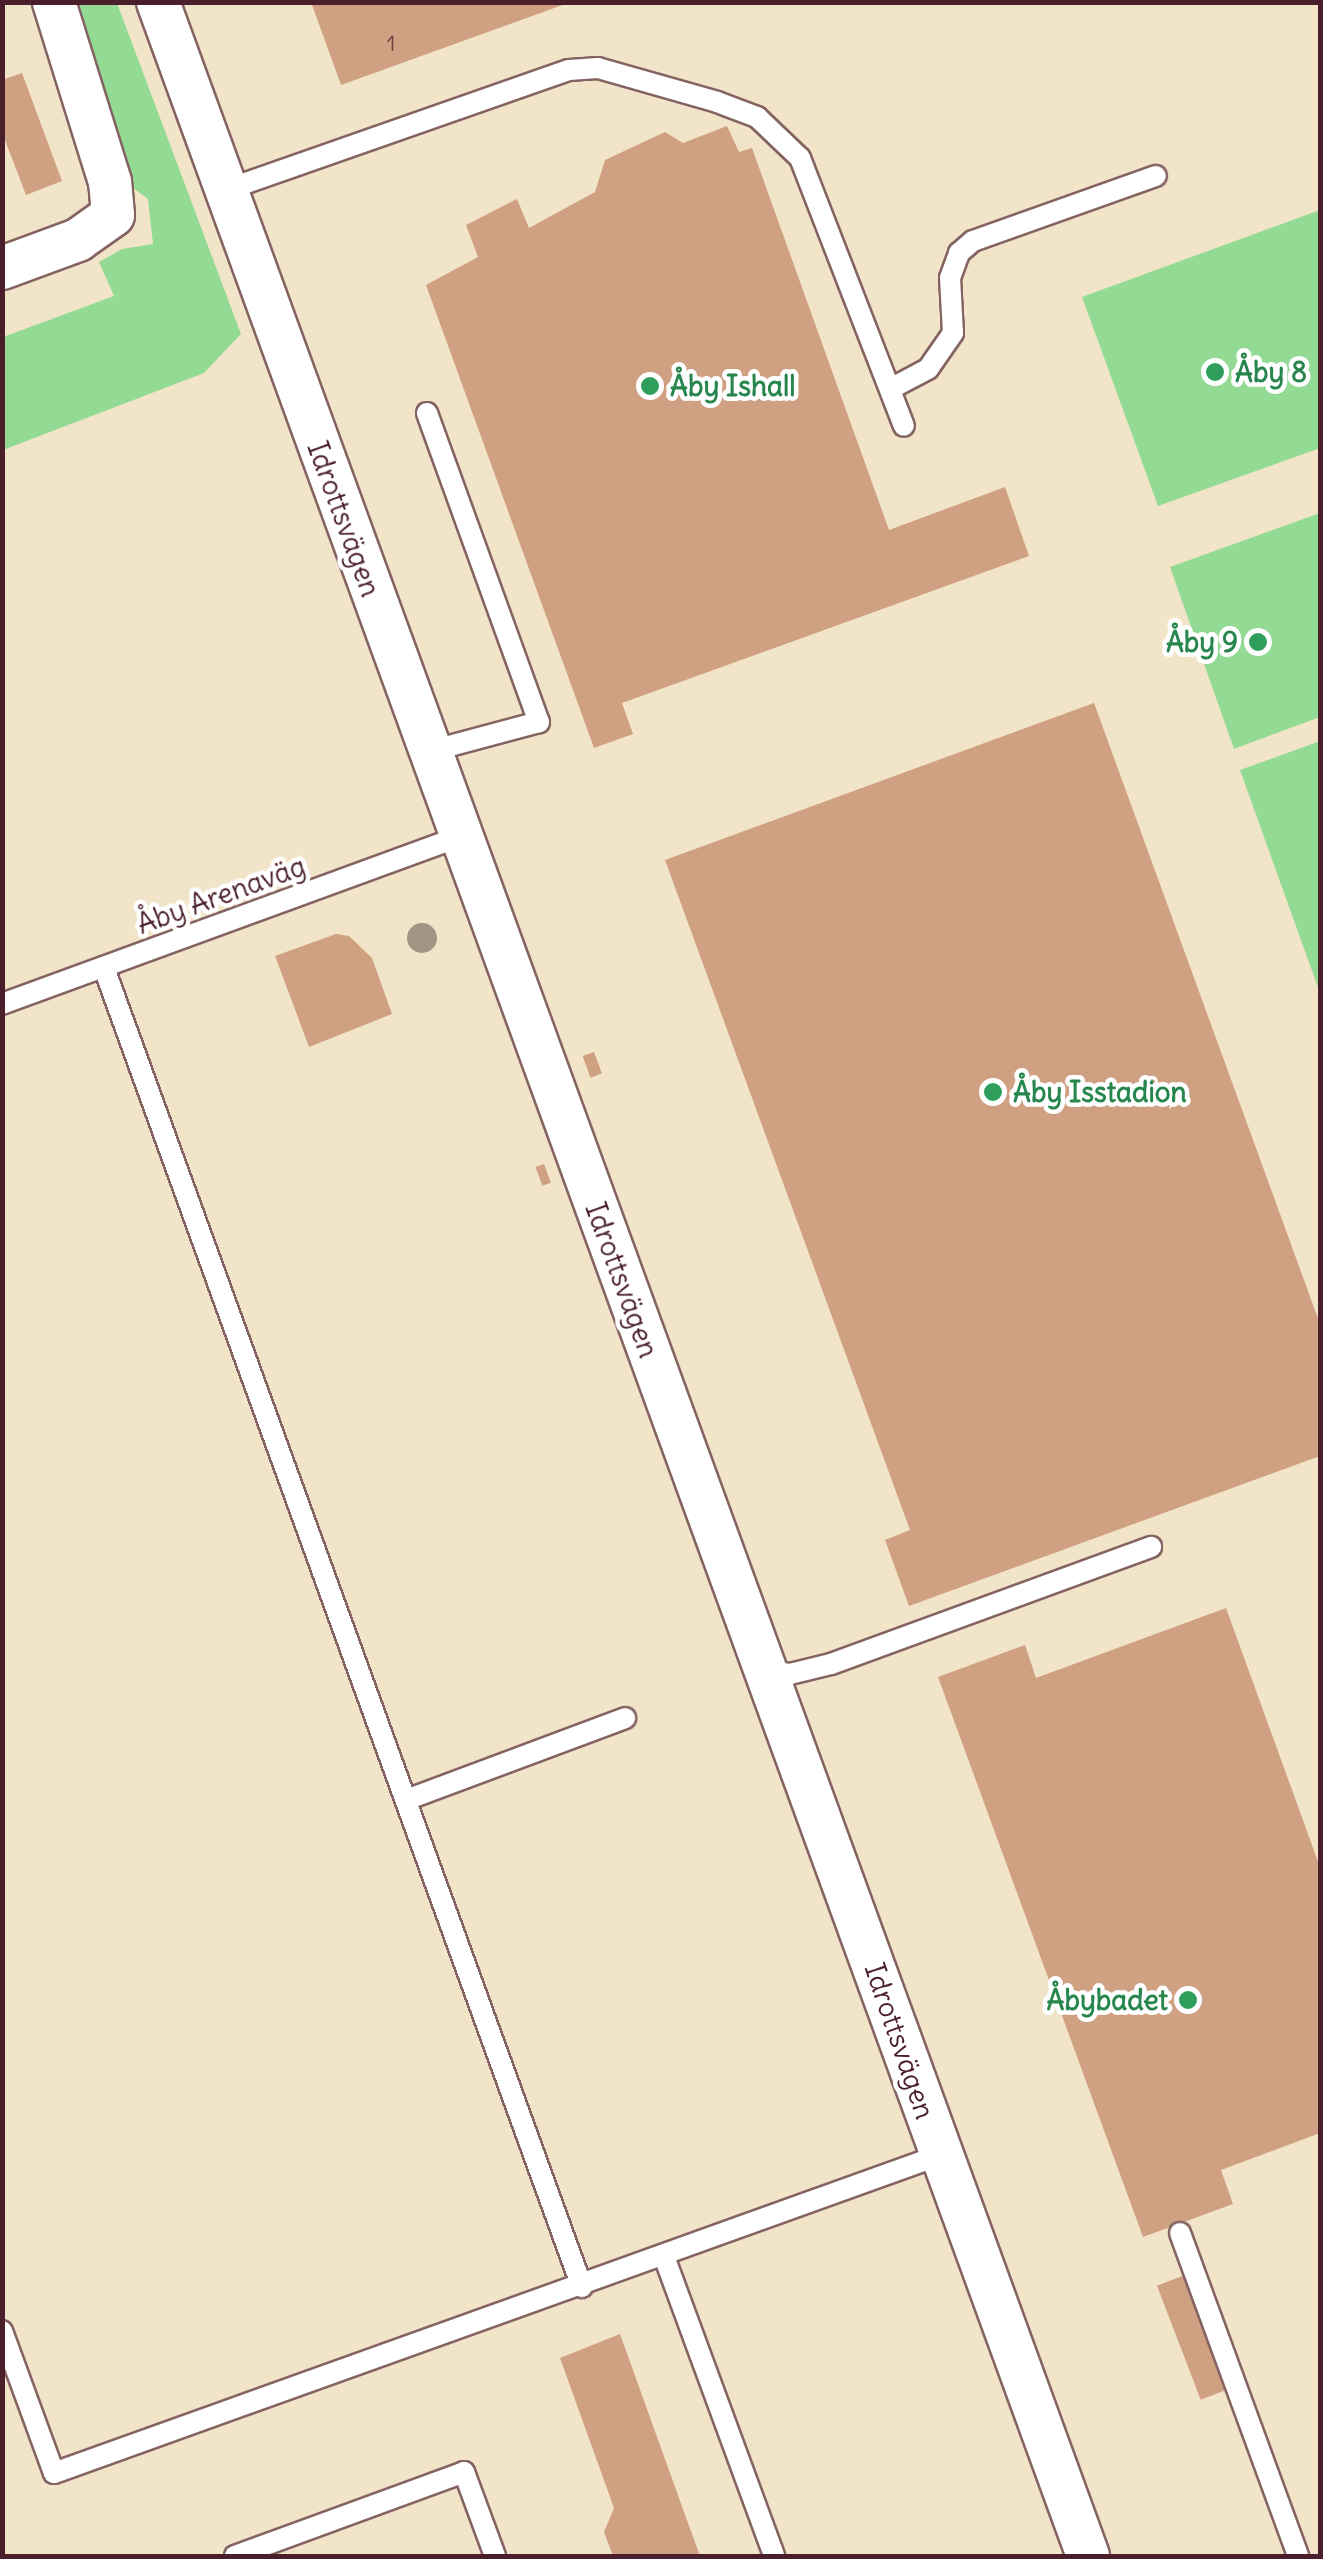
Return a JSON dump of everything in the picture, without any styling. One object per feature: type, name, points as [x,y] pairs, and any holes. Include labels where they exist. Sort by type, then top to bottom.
[{"type":"street","points":[[2,268],[78,240],[112,215],[114,196],[54,2]]},
{"type":"street","name":"Idrottsvägen","points":[[158,2],[458,837],[1088,2556]]},
{"type":"lane","points":[[226,190],[569,70],[639,78],[757,117],[800,158],[904,426]]},
{"type":"lane","points":[[890,389],[928,368],[954,334],[950,278],[959,253],[973,241],[1156,176]]},
{"type":"lane","points":[[427,413],[539,722],[428,752]]},
{"type":"lane","name":"Åby Arenaväg","points":[[2,1004],[458,837]]},
{"type":"lane","points":[[104,968],[582,2288]]},
{"type":"lane","points":[[765,1671],[790,1674],[831,1664],[1152,1547]]},
{"type":"lane","points":[[406,1800],[624,1718]]},
{"type":"lane","points":[[2,2331],[54,2472],[665,2259],[940,2156]]},
{"type":"lane","points":[[1180,2232],[1298,2556]]},
{"type":"lane","points":[[665,2259],[774,2556]]},
{"type":"lane","points":[[235,2556],[464,2472],[496,2556]]},
{"type":"green space","points":[[69,3],[117,3],[241,334],[204,373],[3,450],[3,337],[114,296],[99,262],[122,249],[153,244],[148,199],[128,184]]},
{"type":"green space","name":"Åby 8","points":[[1320,210],[1320,448],[1158,506],[1082,297]]},
{"type":"green space","name":"Åby 9","points":[[1320,513],[1320,717],[1234,749],[1170,567]]},
{"type":"green space","points":[[1320,741],[1320,993],[1240,770]]},
{"type":"building","points":[[311,2],[568,2],[568,3],[341,85]]},
{"type":"building","points":[[22,73],[62,181],[26,195],[2,132],[2,80]]},
{"type":"building","name":"Åby Ishall","points":[[727,126],[739,152],[752,148],[889,530],[1005,487],[1029,556],[622,703],[633,734],[594,748],[426,285],[478,257],[466,225],[517,199],[529,228],[595,192],[605,160],[665,132],[683,143]]},
{"type":"building","name":"Åby Isstadion","points":[[1094,703],[1320,1324],[1320,1456],[909,1606],[885,1540],[910,1530],[665,860]]},
{"type":"building","points":[[336,934],[349,936],[372,958],[392,1014],[309,1047],[275,956]]},
{"type":"building","points":[[594,1052],[602,1074],[591,1078],[583,1056]]},
{"type":"building","points":[[544,1164],[551,1183],[542,1186],[536,1167]]},
{"type":"building","name":"Åbybadet","points":[[1226,1608],[1320,1867],[1320,2133],[1221,2170],[1233,2204],[1143,2237],[938,1677],[1025,1645],[1036,1678]]},
{"type":"building","points":[[1185,2275],[1229,2389],[1201,2400],[1157,2286]]},
{"type":"building","points":[[620,2334],[700,2556],[613,2556],[604,2532],[614,2508],[560,2358]]},
{"type":"place","name":"Åby 8","points":[[1215,372]]},
{"type":"place","name":"Åby Ishall","points":[[650,386]]},
{"type":"place","name":"Åby 9","points":[[1258,642]]},
{"type":"place","name":"Åby Isstadion","points":[[993,1092]]},
{"type":"place","name":"Åbybadet","points":[[1188,2000]]}]
